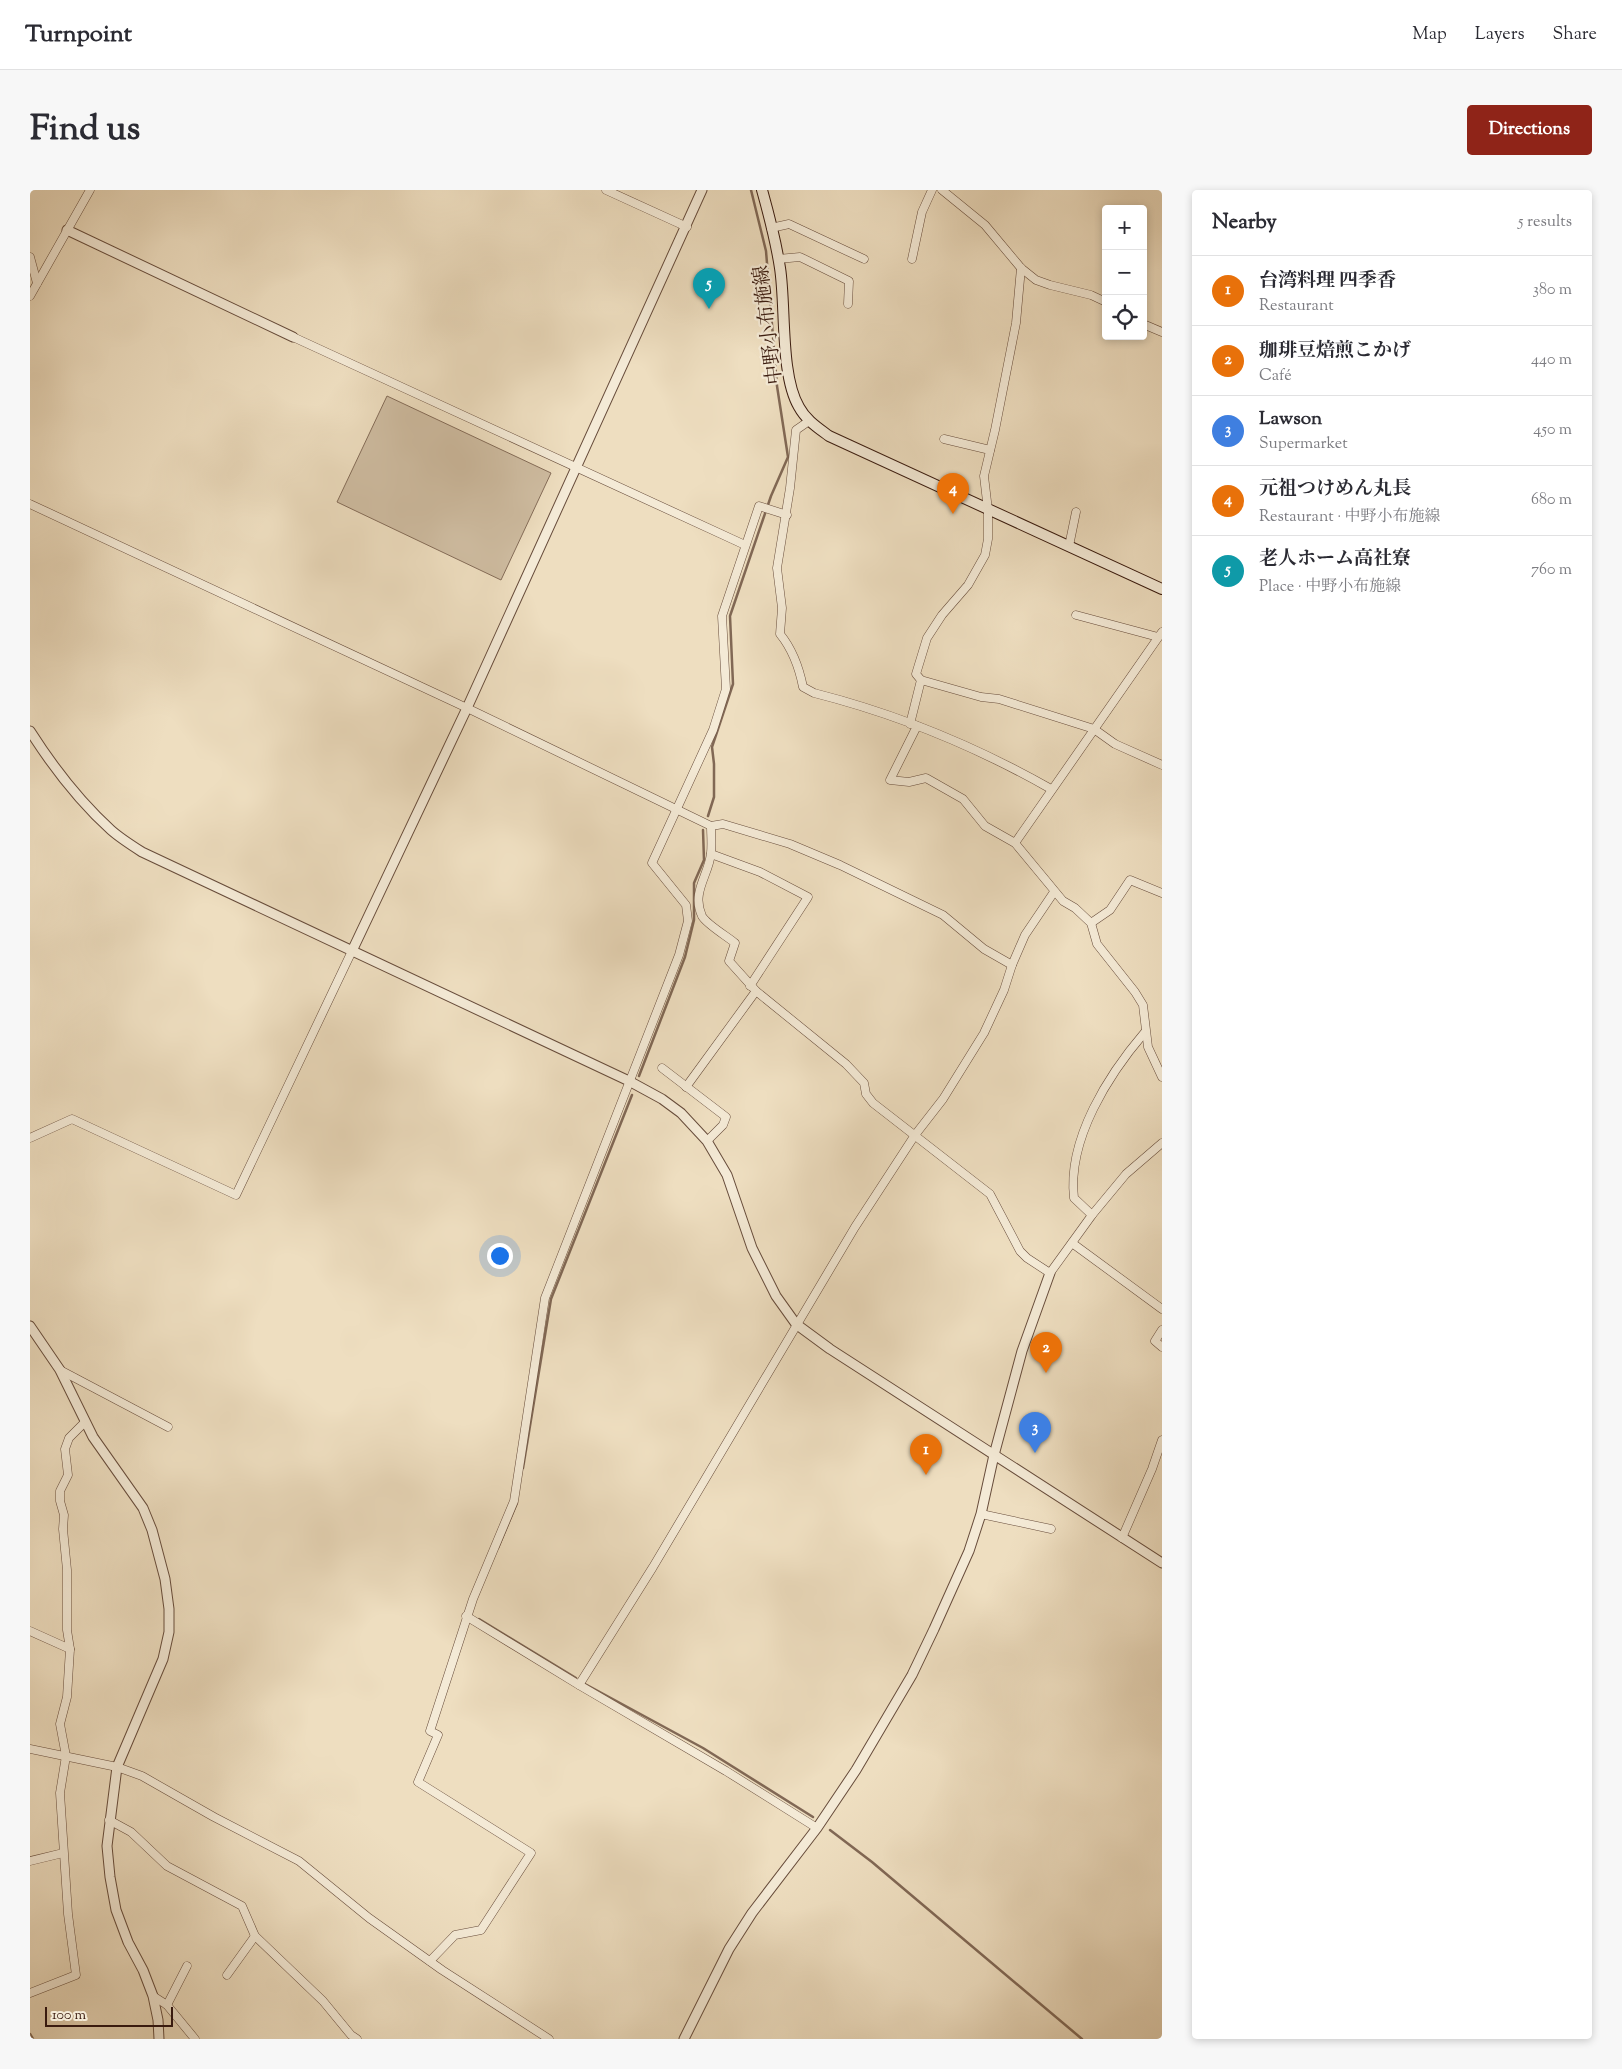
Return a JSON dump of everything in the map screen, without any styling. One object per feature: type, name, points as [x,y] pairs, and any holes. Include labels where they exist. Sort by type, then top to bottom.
[{"type":"main road","name":"中野小布施線","points":[[762,190],[778,259],[787,365],[798,406],[809,422],[829,436],[1162,589]]},
{"type":"street","points":[[30,296],[90,190]]},
{"type":"street","points":[[606,190],[687,227]]},
{"type":"street","points":[[30,1138],[72,1119],[236,1195],[467,708],[687,227],[702,190]]},
{"type":"street","points":[[912,259],[922,212],[932,190]]},
{"type":"street","points":[[942,190],[985,225],[1021,268],[1036,280],[1091,295],[1102,300]]},
{"type":"street","points":[[771,228],[789,224],[864,260]]},
{"type":"street","points":[[68,230],[293,337],[577,466],[745,545]]},
{"type":"street","points":[[30,257],[37,283]]},
{"type":"street","points":[[778,259],[800,257],[849,281],[848,304]]},
{"type":"street","points":[[1021,268],[1016,323],[984,476],[988,510],[988,539],[985,555],[968,585],[942,615],[927,638],[916,674],[921,680],[982,697],[999,699],[1094,729],[1115,744],[1162,765]]},
{"type":"street","points":[[1147,326],[1162,332]]},
{"type":"street","points":[[809,422],[796,430],[787,515],[777,568],[782,608],[780,634],[788,643],[799,667],[803,687],[814,693],[914,725],[975,749],[1051,789]]},
{"type":"street","points":[[944,439],[990,450]]},
{"type":"street","points":[[30,504],[467,708],[711,826],[723,824],[790,844],[840,866],[943,915],[984,948],[1012,965]]},
{"type":"street","points":[[430,1961],[455,1935],[481,1930],[531,1853],[418,1782],[438,1735],[430,1731],[442,1691],[456,1657],[466,1616],[514,1501],[545,1298],[680,955],[688,921],[686,905],[652,863],[713,730],[726,689],[722,616],[760,506],[787,515]]},
{"type":"street","points":[[1068,546],[1076,512]]},
{"type":"street","points":[[1015,843],[1160,634],[1076,615]]},
{"type":"street","points":[[921,680],[914,725],[890,780],[909,782],[926,778],[963,799],[985,826],[1015,843],[1054,892],[1091,923],[1098,944],[1143,1005],[1148,1047],[1162,1077]]},
{"type":"street","points":[[30,732],[50,762],[78,796],[112,830],[142,852],[629,1081],[662,1099],[681,1113],[707,1141],[727,1175],[752,1248],[776,1296],[796,1324],[830,1349],[1162,1563]]},
{"type":"street","points":[[711,826],[711,854],[699,887],[700,904],[703,917],[735,943],[730,961],[753,988],[846,1064],[864,1083],[866,1094],[872,1103],[990,1194],[1020,1251],[1027,1258],[1050,1273]]},
{"type":"street","points":[[686,1087],[753,988],[808,897],[760,872],[711,854]]},
{"type":"street","points":[[1091,923],[1110,910],[1130,880],[1162,893]]},
{"type":"street","points":[[579,1685],[653,1567],[855,1227],[915,1135],[942,1099],[984,1033],[1004,990],[1025,935],[1054,892]]},
{"type":"street","points":[[1092,1215],[1074,1198],[1072,1186],[1079,1144],[1085,1126],[1123,1058],[1145,1032]]},
{"type":"street","points":[[662,1068],[726,1117],[722,1125],[707,1141]]},
{"type":"street","points":[[684,2039],[728,1949],[752,1913],[817,1828],[856,1770],[912,1675],[955,1586],[970,1551],[1022,1351],[1050,1273],[1092,1215],[1126,1174],[1162,1143]]},
{"type":"street","points":[[1072,1243],[1162,1309]]},
{"type":"street","points":[[30,1326],[60,1370],[85,1422],[114,1470],[143,1508],[154,1538],[165,1579],[169,1609],[169,1632],[163,1659],[117,1766],[107,1846],[116,1910],[128,1942],[154,1996],[159,2039]]},
{"type":"street","points":[[1162,1330],[1155,1341],[1162,1347]]},
{"type":"street","points":[[60,1370],[168,1427]]},
{"type":"street","points":[[30,1993],[76,1975],[63,1853],[60,1793],[66,1756],[60,1724],[67,1697],[70,1649],[67,1630],[67,1570],[63,1529],[64,1515],[60,1501],[60,1491],[68,1475],[65,1449],[69,1438],[85,1422]]},
{"type":"street","points":[[1122,1538],[1152,1469],[1162,1440]]},
{"type":"street","points":[[981,1514],[1051,1529]]},
{"type":"street","points":[[466,1616],[726,1771],[817,1828]]},
{"type":"street","points":[[30,1632],[70,1649]]},
{"type":"street","points":[[30,1749],[117,1766],[142,1776],[214,1817],[299,1861],[369,1918],[430,1961],[549,2039]]},
{"type":"street","points":[[109,1820],[130,1832],[167,1866],[242,1906],[255,1936],[323,2001],[352,2038]]},
{"type":"street","points":[[30,1861],[63,1853]]},
{"type":"street","points":[[227,1975],[255,1936]]},
{"type":"street","points":[[167,2005],[187,1966]]},
{"type":"street","points":[[154,1996],[167,2005],[195,2039]]},
{"type":"shaded area","points":[[387,396],[551,473],[501,580],[337,502]]},
{"type":"waterway","points":[[708,816],[714,797],[712,747],[733,684],[730,616],[771,496],[788,457],[777,386],[766,251],[751,190]]},
{"type":"waterway","points":[[639,1076],[685,957],[694,920],[694,883],[704,860],[703,830]]},
{"type":"waterway","points":[[523,1468],[551,1299],[632,1095]]},
{"type":"waterway","points":[[498,1548],[517,1503]]},
{"type":"waterway","points":[[479,1619],[576,1678]]},
{"type":"waterway","points":[[585,1684],[703,1748],[813,1817]]},
{"type":"waterway","points":[[830,1830],[872,1862],[1082,2039]]},
{"type":"waterway","points":[[30,2034],[33,2039]]},
{"type":"place","name":"老人ホーム高社寮","points":[[709,309]]},
{"type":"place","name":"元祖つけめん丸長","points":[[953,514]]},
{"type":"place","name":"珈琲豆焙煎こかげ","points":[[1046,1373]]},
{"type":"place","name":"Lawson","points":[[1035,1453]]},
{"type":"place","name":"台湾料理 四季香","points":[[926,1475]]}]
